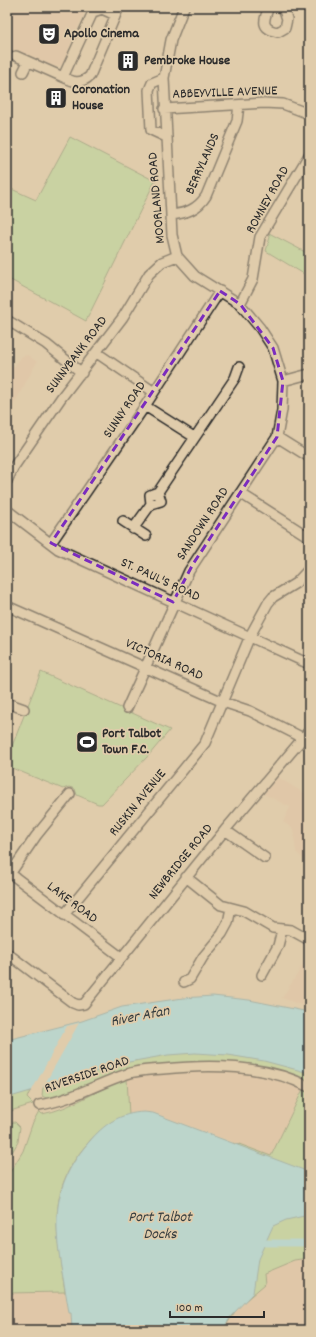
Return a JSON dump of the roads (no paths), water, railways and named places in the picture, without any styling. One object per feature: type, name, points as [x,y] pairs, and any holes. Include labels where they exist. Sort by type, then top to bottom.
[{"type":"street","name":"MOORLAND ROAD","points":[[184,7],[171,40],[164,78],[164,109],[172,235],[177,256],[195,276],[240,304],[260,328],[273,348],[283,381]]},
{"type":"street","points":[[268,7],[264,18],[265,25],[271,31],[278,32],[285,28],[287,19],[283,7]]},
{"type":"street","points":[[16,56],[77,83],[82,82],[90,76],[117,11],[102,9],[93,12],[63,76]]},
{"type":"street","points":[[23,72],[28,62]]},
{"type":"street","name":"MOORLAND ROAD","points":[[164,78],[152,83],[149,90],[151,130],[166,137]]},
{"type":"street","name":"ABBEYVILLE AVENUE","points":[[164,109],[264,103],[282,104],[309,114]]},
{"type":"street","name":"BERRYLANDS","points":[[171,215],[193,210],[201,205],[238,121],[239,105]]},
{"type":"street","name":"ROMNEY ROAD","points":[[240,304],[253,279],[260,237],[309,156]]},
{"type":"street","name":"SUNNYBANK ROAD","points":[[7,481],[13,468],[48,417],[123,317],[149,274],[162,262],[177,256]]},
{"type":"street","name":"SUNNY ROAD","points":[[51,543],[145,406],[220,291]]},
{"type":"street","points":[[7,320],[46,344],[82,373]]},
{"type":"street","points":[[97,353],[154,392]]},
{"type":"street","points":[[133,529],[151,504],[150,495],[158,492],[194,437],[238,380],[239,367]]},
{"type":"street","points":[[283,381],[309,374]]},
{"type":"street","name":"SANDOWN ROAD","points":[[127,708],[192,564],[277,437],[282,410],[283,381]]},
{"type":"street","points":[[145,406],[194,437]]},
{"type":"street","points":[[277,437],[309,457]]},
{"type":"street","points":[[240,493],[309,537]]},
{"type":"street","name":"ST. PAUL'S ROAD","points":[[7,510],[58,549],[309,664]]},
{"type":"street","points":[[123,521],[133,529],[146,536]]},
{"type":"street","name":"RUSKIN AVENUE","points":[[64,915],[205,743],[250,636],[273,598],[296,583],[309,569]]},
{"type":"street","name":"VICTORIA ROAD","points":[[7,606],[223,702],[250,711],[307,737]]},
{"type":"street","points":[[7,703],[24,709]]},
{"type":"street","name":"NEWBRIDGE ROAD","points":[[7,954],[73,1003],[81,1006],[225,830],[307,737]]},
{"type":"street","points":[[8,873],[70,794]]},
{"type":"street","points":[[225,830],[262,853]]},
{"type":"street","name":"LAKE ROAD","points":[[8,873],[121,957]]},
{"type":"street","points":[[186,877],[221,905],[244,911],[273,928],[291,930],[306,935]]},
{"type":"street","points":[[190,982],[203,957],[222,934],[228,923],[231,908]]},
{"type":"street","points":[[263,969],[278,946],[282,930]]},
{"type":"street","name":"RIVERSIDE ROAD","points":[[39,1105],[60,1101],[128,1074],[200,1065],[217,1065],[278,1075],[309,1087]]},
{"type":"water","name":"River Afan","points":[[213,996],[249,1000],[309,1012],[309,1073],[264,1061],[228,1055],[195,1053],[168,1055],[129,1062],[7,1098],[7,1040],[82,1021],[122,1007],[183,998]]},
{"type":"water","name":"Port Talbot Docks","points":[[144,1112],[153,1113],[309,1172],[309,1215],[286,1220],[273,1226],[258,1259],[253,1293],[231,1316],[223,1330],[72,1330],[71,1313],[69,1313],[58,1244],[57,1223],[59,1203],[64,1183],[74,1162],[89,1142],[101,1130],[120,1117]]},
{"type":"waterway","points":[[265,1243],[309,1243]]},
{"type":"place","name":"Apollo Cinema","points":[[49,34]]},
{"type":"place","name":"Pembroke House","points":[[128,61]]},
{"type":"place","name":"Coronation House","points":[[56,98]]},
{"type":"place","name":"Port Talbot Town F.C.","points":[[87,742]]}]
